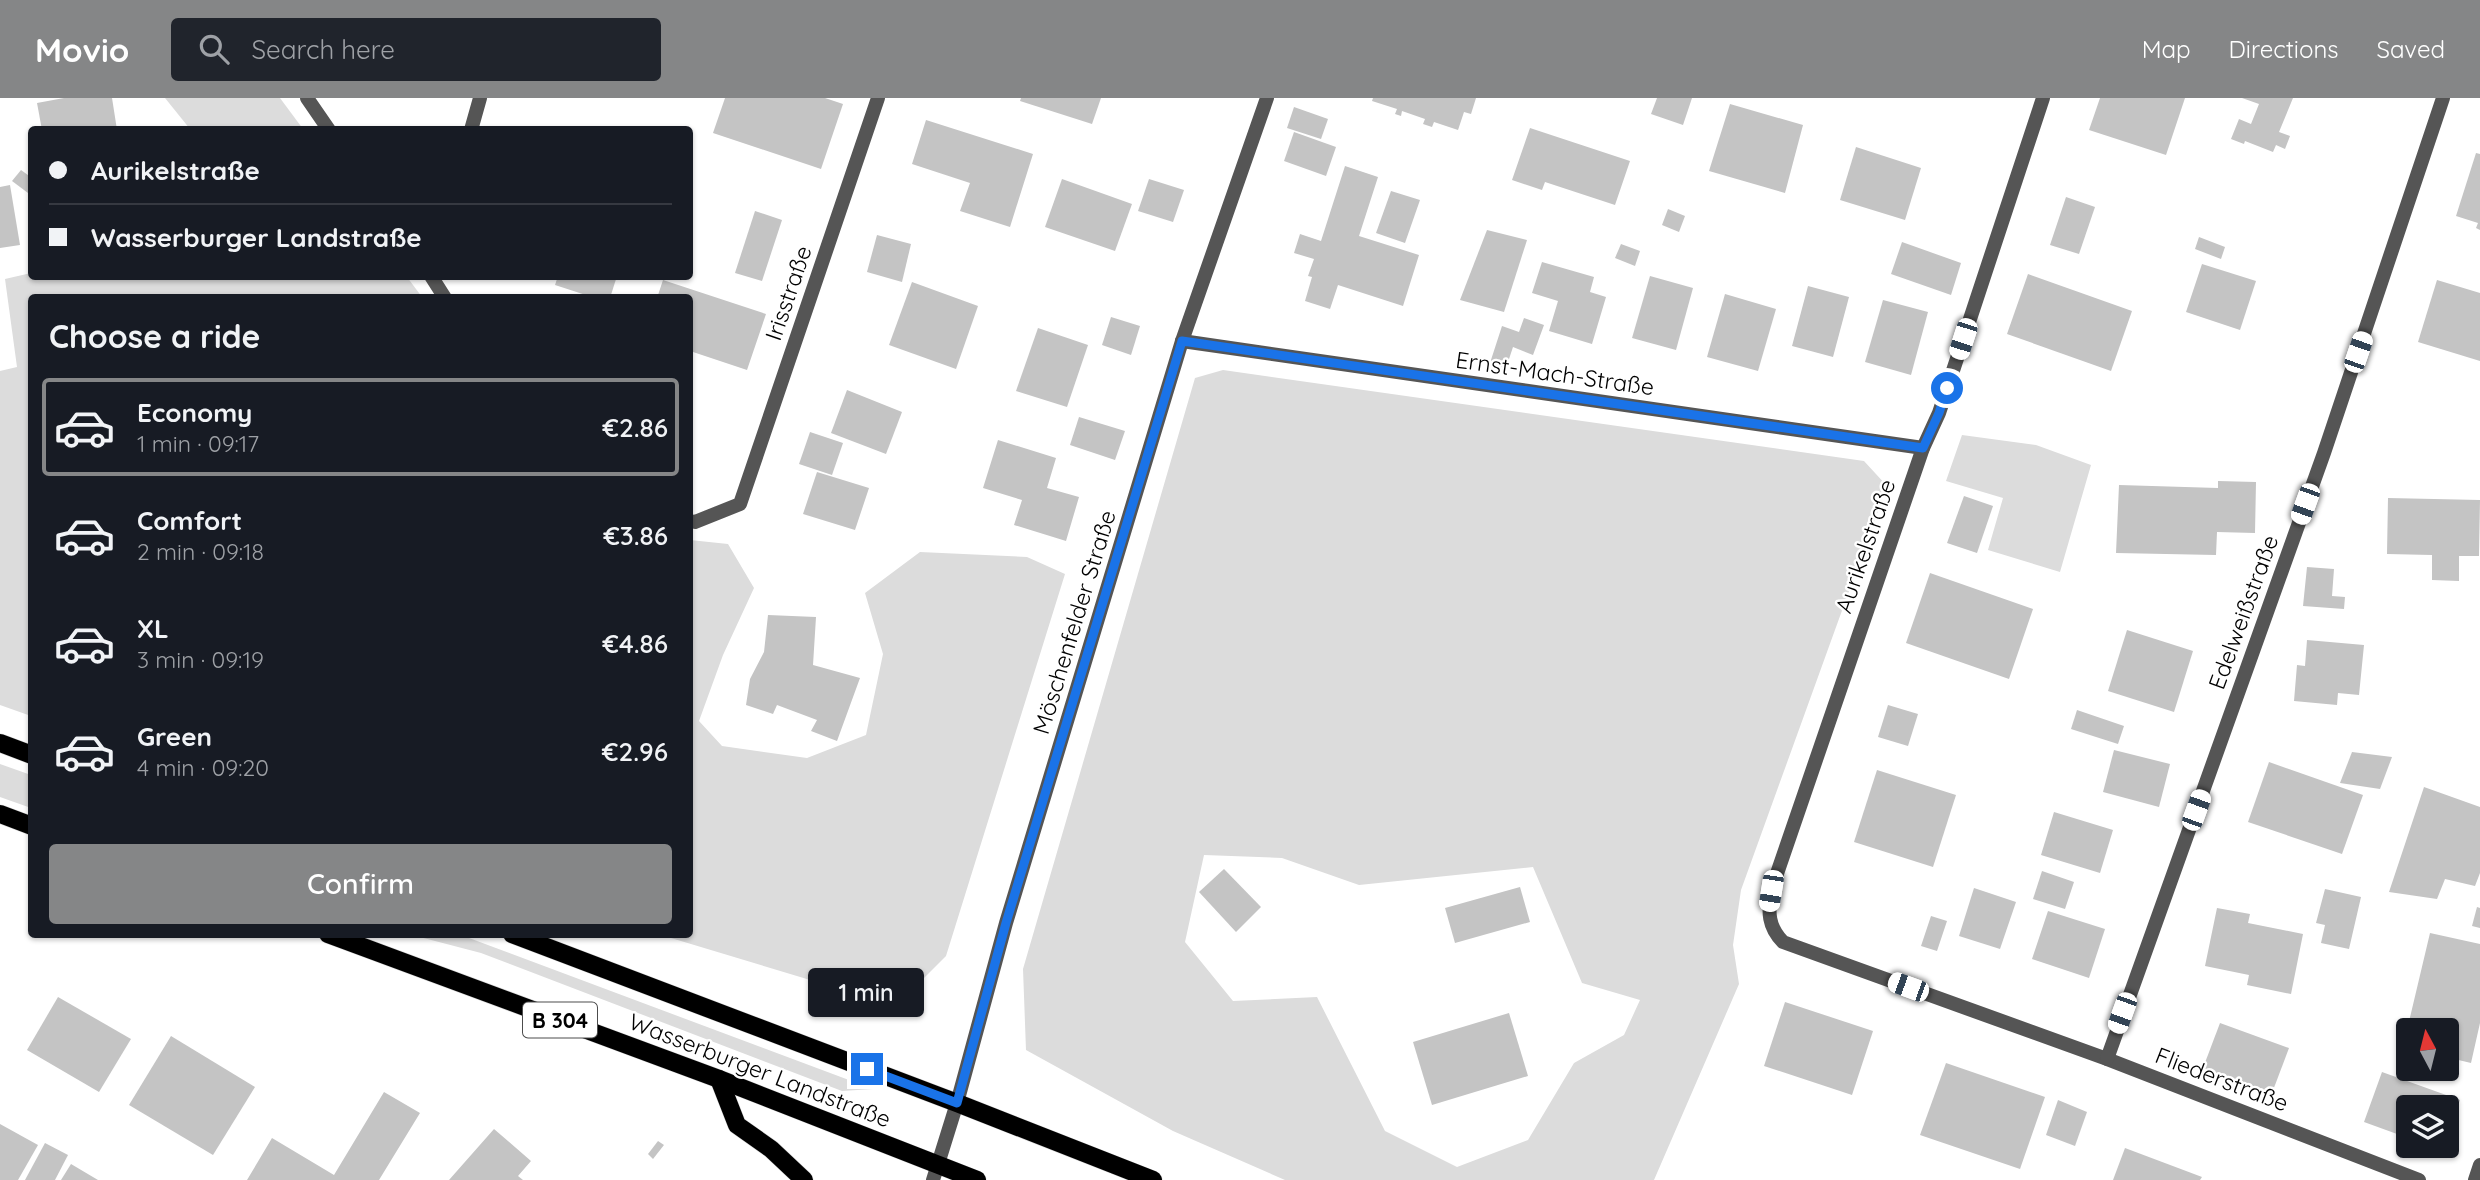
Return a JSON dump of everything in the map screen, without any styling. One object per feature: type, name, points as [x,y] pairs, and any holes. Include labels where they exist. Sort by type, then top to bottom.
[{"type":"main road","points":[[0,743],[28,754]]},
{"type":"main road","points":[[0,814],[28,824]]},
{"type":"main road","name":"Wasserburger Landstraße","points":[[339,938],[719,1079],[935,1172],[978,1180]]},
{"type":"main road","name":"Wasserburger Landstraße","points":[[523,938],[1153,1180]]},
{"type":"main road","points":[[719,1079],[737,1125],[771,1149],[804,1180]]},
{"type":"street","points":[[307,98],[326,126]]},
{"type":"street","points":[[472,126],[480,98]]},
{"type":"street","name":"Irisstraße","points":[[693,522],[740,504],[878,98]]},
{"type":"street","name":"Möschenfelder Straße","points":[[935,1172],[957,1103],[1006,923],[1182,341],[1267,98]]},
{"type":"street","name":"Aurikelstraße","points":[[1773,932],[1768,910],[1771,891],[1923,448],[1939,413],[2043,98]]},
{"type":"street","name":"Edelweißstraße","points":[[2107,1059],[2324,453],[2443,98]]},
{"type":"street","name":"Ernst-Mach-Straße","points":[[1182,341],[1923,448]]},
{"type":"street","name":"Fliederstraße","points":[[1773,932],[1783,942],[2107,1059],[2420,1180]]},
{"type":"street","points":[[2475,1180],[2480,1165]]},
{"type":"shaded area","points":[[165,98],[280,98],[301,126],[188,126]]},
{"type":"shaded area","points":[[28,274],[28,280],[409,280],[420,294],[28,294],[28,715],[0,705],[0,371],[17,367],[5,279]]},
{"type":"shaded area","points":[[1223,370],[1864,461],[1887,486],[1741,890],[1733,945],[1739,984],[1654,1180],[1285,1180],[1173,1131],[1026,1050],[1023,969],[1195,378]],"holes":[[[1204,855],[1282,858],[1359,885],[1533,867],[1582,983],[1640,1000],[1624,1035],[1574,1063],[1528,1140],[1457,1167],[1385,1131],[1317,997],[1233,1001],[1185,942]]]},
{"type":"shaded area","points":[[1962,435],[2036,445],[2091,465],[2060,572],[1988,550],[2003,498],[1946,481]]},
{"type":"shaded area","points":[[693,540],[728,544],[754,588],[723,655],[699,721],[722,746],[807,758],[866,735],[883,654],[865,593],[920,552],[1027,557],[1065,574],[946,956],[901,1001],[860,995],[671,938],[693,938]]},
{"type":"shaded area","points":[[0,764],[28,774],[28,807],[0,797]]},
{"type":"shaded area","points":[[424,938],[469,938],[873,1089],[842,1091],[481,953]]},
{"type":"building","points":[[64,98],[112,98],[116,126],[41,126],[37,103]]},
{"type":"building","points":[[725,98],[825,98],[843,104],[821,169],[713,133]]},
{"type":"building","points":[[1021,98],[1101,98],[1092,124],[1020,101]]},
{"type":"building","points":[[1373,98],[1476,98],[1471,114],[1464,112],[1458,130],[1434,122],[1432,127],[1423,124],[1425,119],[1402,111],[1401,116],[1395,114],[1397,109],[1372,101]]},
{"type":"building","points":[[1657,98],[1692,98],[1683,125],[1651,114]]},
{"type":"building","points":[[2100,98],[2185,98],[2166,155],[2089,130]]},
{"type":"building","points":[[2242,98],[2293,98],[2279,132],[2290,136],[2285,149],[2276,145],[2273,152],[2245,141],[2244,144],[2231,139],[2239,119],[2251,124],[2259,104]]},
{"type":"building","points":[[1730,104],[1803,125],[1785,193],[1709,171]]},
{"type":"building","points":[[1294,107],[1328,119],[1321,139],[1287,128]]},
{"type":"building","points":[[926,120],[1033,154],[1010,227],[960,211],[970,183],[912,164]]},
{"type":"building","points":[[1530,128],[1630,161],[1615,205],[1545,182],[1542,190],[1512,180]]},
{"type":"building","points":[[1294,132],[1336,147],[1326,176],[1284,161]]},
{"type":"building","points":[[1856,147],[1921,168],[1905,220],[1840,200]]},
{"type":"building","points":[[2476,153],[2480,154],[2480,230],[2476,228],[2478,223],[2456,216]]},
{"type":"building","points":[[1345,166],[1378,177],[1359,236],[1419,255],[1403,306],[1338,285],[1330,309],[1305,301],[1312,277],[1308,276],[1314,259],[1294,253],[1300,234],[1321,241]]},
{"type":"building","points":[[21,170],[28,175],[28,193],[12,181]]},
{"type":"building","points":[[1062,179],[1132,204],[1115,251],[1045,227]]},
{"type":"building","points":[[1149,179],[1184,190],[1173,222],[1138,211]]},
{"type":"building","points":[[10,185],[20,245],[0,248],[0,187]]},
{"type":"building","points":[[1391,191],[1420,200],[1405,243],[1376,233]]},
{"type":"building","points":[[2066,197],[2095,207],[2079,254],[2050,245]]},
{"type":"building","points":[[1668,209],[1685,216],[1679,232],[1662,225]]},
{"type":"building","points":[[755,211],[782,220],[762,281],[735,273]]},
{"type":"building","points":[[1487,230],[1527,240],[1504,312],[1460,300]]},
{"type":"building","points":[[877,235],[911,244],[902,282],[867,272]]},
{"type":"building","points":[[2199,237],[2225,247],[2221,259],[2195,249]]},
{"type":"building","points":[[1902,242],[1961,263],[1951,295],[1891,274]]},
{"type":"building","points":[[1621,244],[1640,251],[1635,266],[1615,258]]},
{"type":"building","points":[[1542,262],[1594,277],[1590,292],[1606,297],[1592,344],[1549,331],[1558,301],[1532,293]]},
{"type":"building","points":[[2202,264],[2256,281],[2240,330],[2186,312]]},
{"type":"building","points":[[2028,274],[2132,311],[2111,371],[2007,334]]},
{"type":"building","points":[[1650,276],[1693,288],[1676,350],[1632,338]]},
{"type":"building","points":[[557,280],[616,280],[611,294],[583,294],[555,285]]},
{"type":"building","points":[[663,280],[766,314],[747,370],[693,352],[693,294],[658,294]]},
{"type":"building","points":[[2437,280],[2480,293],[2480,361],[2418,342]]},
{"type":"building","points":[[912,282],[978,306],[956,369],[889,345]]},
{"type":"building","points":[[1808,286],[1849,297],[1833,357],[1792,346]]},
{"type":"building","points":[[1725,294],[1776,309],[1758,371],[1707,357]]},
{"type":"building","points":[[1883,300],[1928,312],[1911,375],[1865,362]]},
{"type":"building","points":[[1111,317],[1140,326],[1131,355],[1102,345]]},
{"type":"building","points":[[1524,318],[1544,325],[1533,355],[1513,347],[1506,368],[1490,363],[1502,326],[1519,332]]},
{"type":"building","points":[[1038,328],[1088,345],[1067,407],[1016,391]]},
{"type":"building","points":[[847,390],[902,412],[886,454],[831,433]]},
{"type":"building","points":[[1079,417],[1125,431],[1115,460],[1070,445]]},
{"type":"building","points":[[810,432],[843,443],[832,475],[799,464]]},
{"type":"building","points":[[998,440],[1056,458],[1047,488],[1079,497],[1066,541],[1014,525],[1022,500],[983,488]]},
{"type":"building","points":[[817,472],[869,488],[855,530],[803,514]]},
{"type":"building","points":[[2218,481],[2256,482],[2255,533],[2217,532],[2216,555],[2116,553],[2119,485],[2218,488]]},
{"type":"building","points":[[1964,496],[1993,506],[1977,553],[1947,543]]},
{"type":"building","points":[[2388,498],[2480,500],[2479,556],[2459,556],[2459,581],[2432,580],[2432,555],[2387,554]]},
{"type":"building","points":[[2307,567],[2334,569],[2332,596],[2345,597],[2344,609],[2303,606]]},
{"type":"building","points":[[1930,573],[2033,609],[2009,679],[1906,643]]},
{"type":"building","points":[[768,615],[816,617],[813,665],[860,678],[837,741],[811,731],[817,720],[777,705],[773,714],[746,705],[750,679],[764,652]]},
{"type":"building","points":[[2127,630],[2193,651],[2174,712],[2108,691]]},
{"type":"building","points":[[2307,640],[2364,645],[2359,695],[2338,693],[2337,705],[2294,701],[2297,665],[2305,666]]},
{"type":"building","points":[[1888,705],[1918,714],[1908,746],[1878,737]]},
{"type":"building","points":[[2077,710],[2124,726],[2118,744],[2071,729]]},
{"type":"building","points":[[2114,750],[2170,764],[2159,807],[2103,792]]},
{"type":"building","points":[[2352,752],[2392,757],[2380,789],[2340,783]]},
{"type":"building","points":[[2269,762],[2363,795],[2342,854],[2248,822]]},
{"type":"building","points":[[1877,770],[1956,795],[1933,867],[1854,842]]},
{"type":"building","points":[[2424,787],[2480,807],[2480,873],[2475,886],[2445,879],[2437,899],[2389,892]]},
{"type":"building","points":[[2054,812],[2113,830],[2100,873],[2041,855]]},
{"type":"building","points":[[1224,869],[1261,907],[1236,932],[1199,892]]},
{"type":"building","points":[[2042,871],[2074,882],[2065,909],[2033,899]]},
{"type":"building","points":[[1520,887],[1530,922],[1455,943],[1445,908]]},
{"type":"building","points":[[1974,888],[2016,902],[2000,949],[1959,936]]},
{"type":"building","points":[[2325,889],[2361,897],[2349,949],[2321,943],[2325,925],[2316,923]]},
{"type":"building","points":[[2477,907],[2480,908],[2480,928],[2472,926]]},
{"type":"building","points":[[2217,908],[2250,914],[2248,923],[2303,934],[2291,994],[2247,985],[2249,975],[2205,966]]},
{"type":"building","points":[[2048,911],[2105,929],[2089,978],[2032,959]]},
{"type":"building","points":[[1931,916],[1947,921],[1937,951],[1921,946]]},
{"type":"building","points":[[2430,933],[2480,944],[2480,1023],[2471,1063],[2459,1060],[2459,1018],[2410,1018]]},
{"type":"building","points":[[58,997],[131,1039],[99,1092],[27,1050]]},
{"type":"building","points":[[1785,1002],[1873,1031],[1852,1095],[1764,1066]]},
{"type":"building","points":[[1509,1013],[1528,1076],[1432,1105],[1413,1042]]},
{"type":"building","points":[[2220,1023],[2289,1048],[2272,1093],[2203,1068]]},
{"type":"building","points":[[171,1036],[255,1087],[213,1155],[129,1105]]},
{"type":"building","points":[[1946,1063],[2045,1097],[2020,1169],[1920,1135]]},
{"type":"building","points":[[2382,1072],[2396,1077],[2396,1082],[2410,1082],[2446,1095],[2396,1095],[2396,1134],[2364,1122]]},
{"type":"building","points":[[384,1092],[420,1113],[379,1180],[247,1180],[272,1138],[334,1175]]},
{"type":"building","points":[[2058,1100],[2087,1112],[2075,1146],[2046,1135]]},
{"type":"building","points":[[0,1124],[38,1145],[18,1180],[0,1180]]},
{"type":"building","points":[[494,1129],[531,1161],[518,1176],[523,1180],[449,1180]]},
{"type":"building","points":[[658,1141],[664,1145],[653,1159],[648,1154]]},
{"type":"building","points":[[45,1143],[68,1155],[55,1180],[25,1180]]},
{"type":"building","points":[[2125,1148],[2202,1177],[2200,1180],[2113,1180]]},
{"type":"building","points":[[71,1164],[98,1180],[61,1180]]},
{"type":"route","points":[[867,1069],[957,1103],[1006,923],[1182,341],[1923,448],[1947,388]]}]
